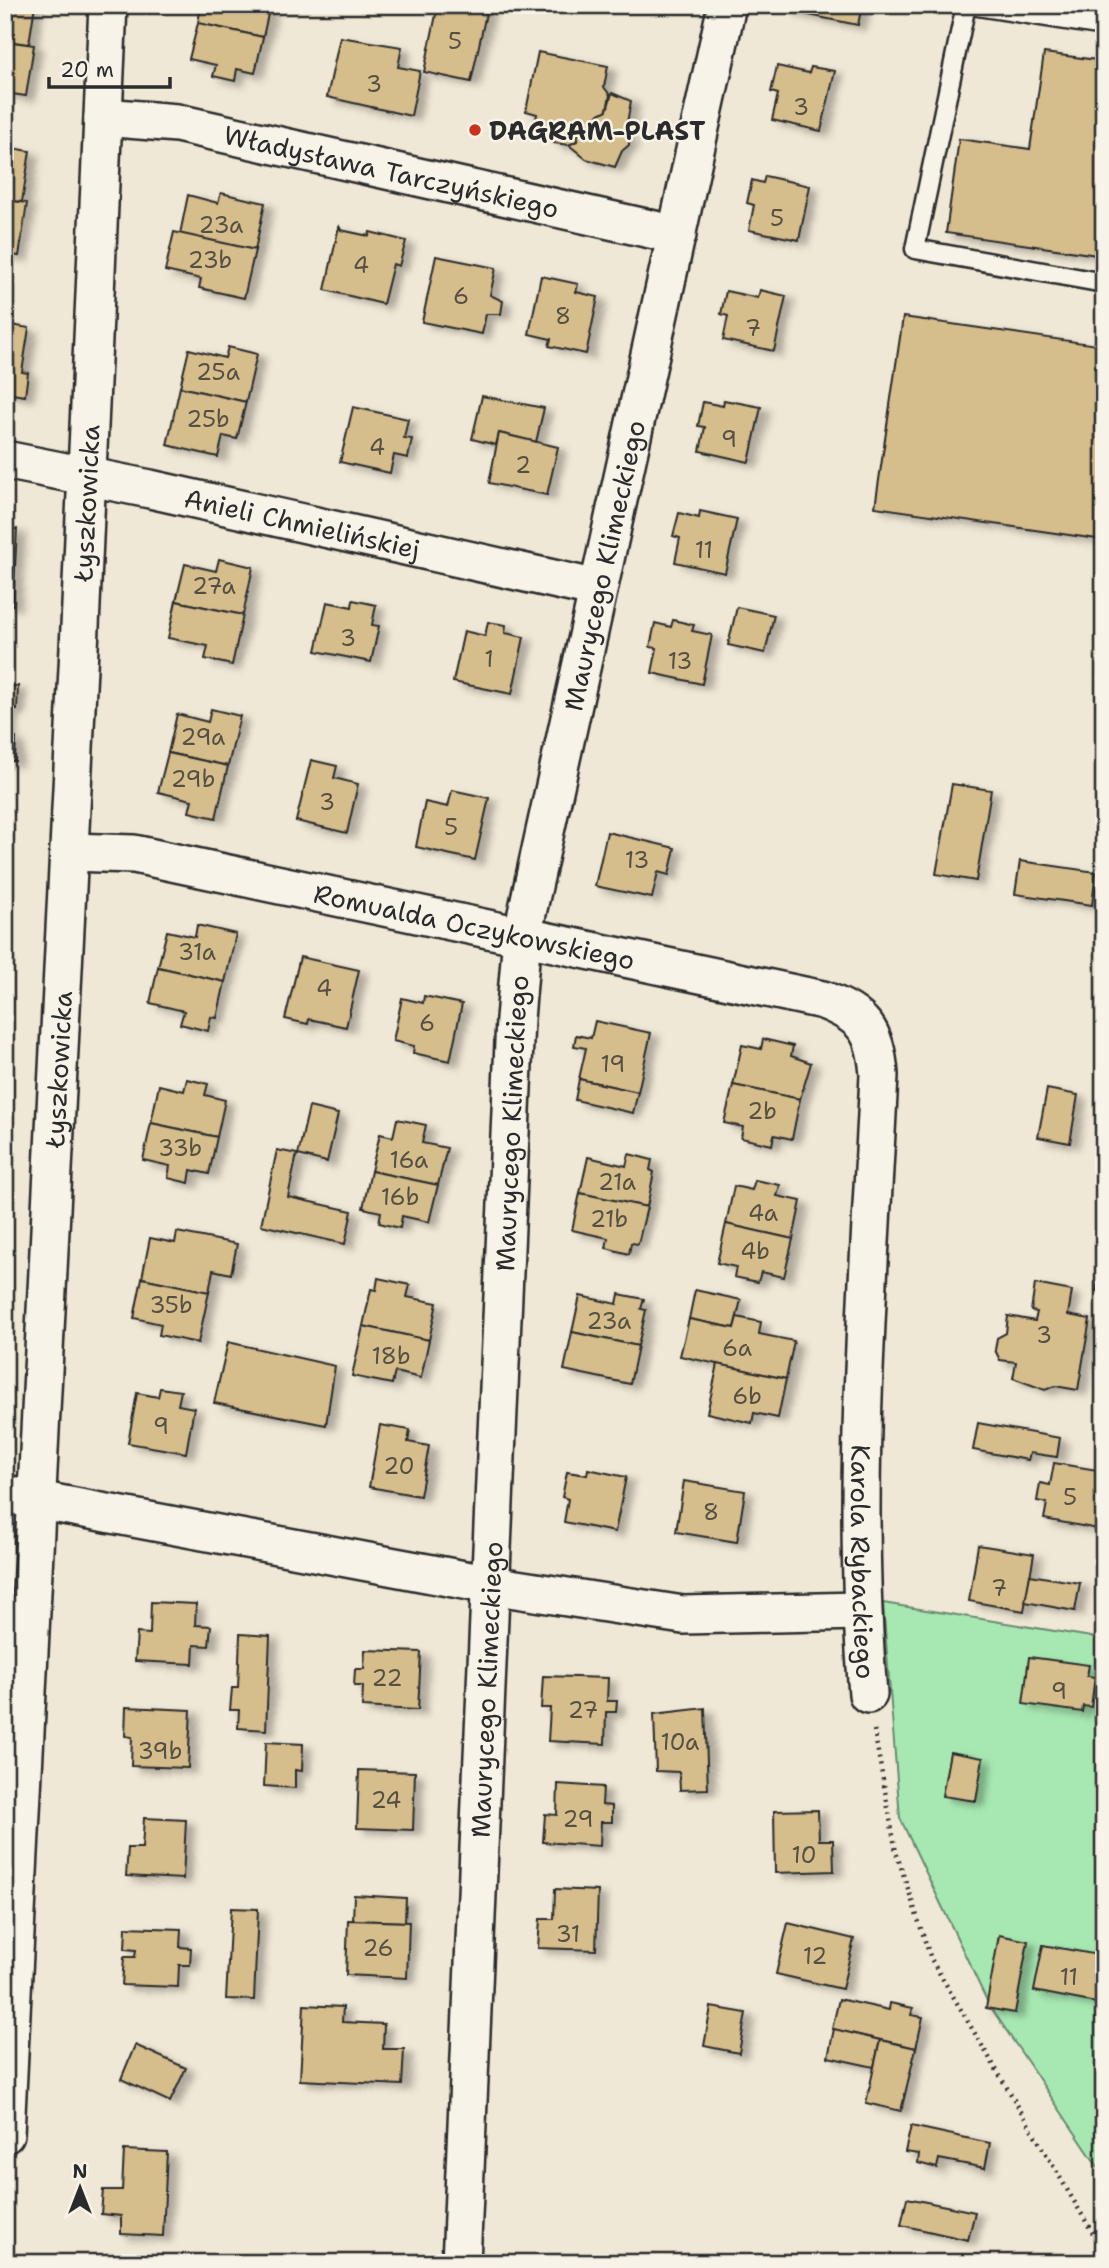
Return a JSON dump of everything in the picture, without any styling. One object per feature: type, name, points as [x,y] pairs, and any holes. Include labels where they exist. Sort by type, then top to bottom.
[{"type":"street","name":"Łyszkowicka","points":[[5,2134],[20,1497],[69,852],[108,5]]},
{"type":"street","name":"Maurycego Klimeckiego","points":[[461,2263],[515,1019],[522,936],[727,5]]},
{"type":"street","name":"Władysława Tarczyńskiego","points":[[103,117],[177,123],[677,235]]},
{"type":"street","name":"Anieli Chmielińskiej","points":[[5,460],[88,475],[598,589]]},
{"type":"street","name":"Romualda Oczykowskiego","points":[[69,852],[134,854],[823,1000],[850,1011],[869,1029]]},
{"type":"street","name":"Karola Rybackiego","points":[[868,1694],[861,1611],[868,1314],[879,1075],[878,1050],[869,1029]]},
{"type":"street","points":[[20,1497],[491,1586],[683,1615],[861,1611]]},
{"type":"lane","points":[[1104,26],[968,5],[915,249],[1104,283]]},
{"type":"path","name":"Karola Rybackiego","points":[[868,1694],[896,1853],[931,1959],[1104,2252]]},
{"type":"green space","points":[[883,1603],[1104,1639],[1104,2176],[988,2003],[900,1818]]},
{"type":"building","points":[[5,5],[35,5],[29,44],[5,41]]},
{"type":"building","points":[[201,5],[270,5],[263,37],[198,23]]},
{"type":"building","points":[[438,5],[487,9],[471,82],[424,72]]},
{"type":"building","points":[[790,5],[862,5],[858,25],[789,11]]},
{"type":"building","points":[[198,23],[263,37],[255,73],[237,69],[235,81],[213,76],[216,65],[189,59]]},
{"type":"building","points":[[340,37],[402,47],[398,67],[420,71],[411,116],[327,97]]},
{"type":"building","points":[[5,41],[34,45],[26,96],[5,93]]},
{"type":"building","points":[[538,52],[608,66],[604,87],[610,95],[607,110],[598,115],[595,131],[579,128],[577,141],[569,145],[554,143],[550,135],[534,131],[537,114],[526,111]]},
{"type":"building","points":[[1044,53],[1104,61],[1104,256],[946,233],[959,139],[1030,149]]},
{"type":"building","points":[[777,66],[809,73],[811,67],[835,71],[821,131],[772,120],[778,94],[771,92]]},
{"type":"building","points":[[612,93],[631,101],[625,134],[629,145],[622,151],[615,167],[586,159],[569,145],[577,141],[579,128],[595,131],[598,115],[607,110]]},
{"type":"building","points":[[5,147],[30,151],[22,202],[5,200]]},
{"type":"building","points":[[765,176],[810,186],[799,240],[749,230],[754,205],[747,203],[752,180],[763,183]]},
{"type":"building","points":[[221,193],[265,203],[255,250],[180,234],[188,195],[218,203]]},
{"type":"building","points":[[5,200],[27,203],[19,256],[5,254]]},
{"type":"building","points":[[339,226],[341,230],[369,236],[370,232],[406,241],[399,266],[393,264],[383,304],[325,290]]},
{"type":"building","points":[[174,232],[255,250],[244,298],[199,288],[201,279],[165,271]]},
{"type":"building","points":[[436,256],[496,268],[490,295],[503,301],[501,314],[486,314],[482,334],[422,322]]},
{"type":"building","points":[[541,276],[578,284],[576,292],[598,297],[586,354],[549,346],[551,339],[529,334]]},
{"type":"building","points":[[760,290],[786,296],[774,351],[723,340],[728,316],[721,314],[726,291],[758,298]]},
{"type":"building","points":[[903,317],[1104,346],[1104,540],[875,507]]},
{"type":"building","points":[[5,324],[29,328],[22,372],[28,373],[25,396],[5,393]]},
{"type":"building","points":[[228,347],[257,354],[246,402],[180,387],[189,349],[225,358]]},
{"type":"building","points":[[180,387],[246,402],[237,439],[223,436],[218,457],[167,445]]},
{"type":"building","points":[[482,396],[544,408],[536,442],[499,433],[496,445],[472,439]]},
{"type":"building","points":[[724,400],[761,407],[749,462],[700,451],[705,427],[698,426],[703,402],[723,406]]},
{"type":"building","points":[[353,407],[408,419],[404,438],[412,439],[408,458],[394,455],[390,473],[340,462]]},
{"type":"building","points":[[499,433],[558,447],[547,495],[489,483]]},
{"type":"building","points":[[700,511],[737,519],[725,573],[675,562],[680,538],[673,536],[679,513],[699,518]]},
{"type":"building","points":[[5,529],[17,529],[15,567],[5,566]]},
{"type":"building","points":[[219,559],[253,567],[243,615],[176,601],[185,564],[216,571]]},
{"type":"building","points":[[5,566],[15,567],[13,605],[5,604]]},
{"type":"building","points":[[353,600],[376,605],[372,625],[379,626],[371,662],[316,651],[327,602],[352,607]]},
{"type":"building","points":[[176,601],[243,615],[232,665],[205,659],[208,646],[168,638]]},
{"type":"building","points":[[737,607],[774,615],[765,653],[728,645]]},
{"type":"building","points":[[673,620],[694,625],[692,631],[712,635],[702,684],[652,673],[657,648],[650,647],[655,623],[671,627]]},
{"type":"building","points":[[488,622],[506,625],[505,633],[524,637],[512,694],[453,682],[464,631],[485,636]]},
{"type":"building","points":[[5,686],[18,686],[17,710],[10,710],[9,722],[5,722]]},
{"type":"building","points":[[211,709],[240,716],[228,766],[168,753],[177,714],[208,722]]},
{"type":"building","points":[[5,722],[9,722],[8,738],[16,738],[15,761],[5,761]]},
{"type":"building","points":[[168,753],[228,766],[216,818],[189,812],[192,800],[158,792]]},
{"type":"building","points":[[311,760],[337,766],[334,778],[358,784],[347,833],[296,821]]},
{"type":"building","points":[[952,784],[991,790],[976,881],[936,874]]},
{"type":"building","points":[[452,790],[489,798],[475,860],[416,847],[425,802],[448,807]]},
{"type":"building","points":[[607,832],[675,848],[669,875],[658,872],[652,898],[595,886]]},
{"type":"building","points":[[1020,861],[1096,872],[1092,905],[1015,894]]},
{"type":"building","points":[[197,925],[236,934],[225,982],[158,967],[167,931],[195,937]]},
{"type":"building","points":[[300,957],[359,970],[346,1027],[309,1019],[308,1024],[285,1019]]},
{"type":"building","points":[[158,967],[225,982],[217,1018],[211,1017],[208,1031],[180,1024],[184,1011],[150,1003]]},
{"type":"building","points":[[424,996],[462,1004],[450,1061],[413,1053],[414,1046],[393,1041],[402,998],[423,1003]]},
{"type":"building","points":[[595,1021],[651,1033],[638,1092],[579,1079],[586,1048],[574,1046],[576,1035],[591,1038]]},
{"type":"building","points":[[763,1039],[793,1046],[791,1056],[811,1063],[800,1099],[733,1085],[742,1045],[761,1049]]},
{"type":"building","points":[[187,1079],[208,1084],[205,1095],[225,1100],[217,1137],[151,1123],[159,1085],[184,1091]]},
{"type":"building","points":[[579,1079],[638,1092],[633,1113],[575,1100]]},
{"type":"building","points":[[733,1085],[800,1099],[792,1139],[774,1135],[772,1145],[741,1138],[743,1127],[724,1123]]},
{"type":"building","points":[[1047,1089],[1078,1095],[1070,1143],[1038,1137]]},
{"type":"building","points":[[309,1107],[338,1114],[327,1162],[298,1155]]},
{"type":"building","points":[[397,1119],[426,1125],[422,1143],[447,1148],[438,1185],[371,1171],[380,1134],[393,1137]]},
{"type":"building","points":[[151,1123],[217,1137],[209,1174],[191,1170],[189,1183],[168,1178],[170,1166],[143,1160]]},
{"type":"building","points":[[277,1150],[297,1154],[288,1197],[352,1211],[345,1244],[261,1225]]},
{"type":"building","points":[[629,1154],[652,1160],[650,1170],[654,1172],[647,1207],[580,1193],[588,1157],[626,1166]]},
{"type":"building","points":[[371,1171],[438,1185],[429,1222],[402,1216],[400,1228],[379,1223],[381,1212],[363,1208]]},
{"type":"building","points":[[755,1180],[780,1185],[777,1196],[801,1201],[793,1239],[726,1224],[734,1186],[752,1190]]},
{"type":"building","points":[[580,1193],[647,1207],[638,1244],[631,1243],[629,1254],[606,1248],[608,1238],[572,1230]]},
{"type":"building","points":[[726,1224],[793,1239],[784,1277],[761,1272],[758,1282],[734,1277],[736,1267],[717,1263]]},
{"type":"building","points":[[177,1232],[237,1244],[231,1274],[213,1270],[209,1292],[142,1278],[150,1238],[175,1243]]},
{"type":"building","points":[[1104,1259],[1104,1292],[1096,1291]]},
{"type":"building","points":[[142,1278],[209,1292],[198,1343],[159,1335],[161,1324],[134,1318]]},
{"type":"building","points":[[378,1278],[410,1285],[407,1297],[437,1303],[429,1340],[363,1326],[371,1289],[376,1290]]},
{"type":"building","points":[[1035,1284],[1072,1291],[1068,1315],[1090,1319],[1078,1390],[1055,1386],[1045,1390],[1013,1378],[1016,1362],[1000,1360],[995,1350],[997,1338],[1006,1333],[1008,1316],[1035,1321],[1037,1312],[1031,1311]]},
{"type":"building","points":[[695,1290],[741,1300],[734,1328],[689,1319]]},
{"type":"building","points":[[619,1294],[644,1299],[641,1309],[646,1310],[638,1346],[572,1332],[580,1296],[617,1304]]},
{"type":"building","points":[[737,1317],[761,1322],[759,1334],[794,1341],[786,1379],[680,1356],[689,1319],[734,1328]]},
{"type":"building","points":[[363,1326],[429,1340],[421,1378],[395,1372],[392,1384],[352,1376]]},
{"type":"building","points":[[572,1332],[638,1346],[630,1384],[564,1370]]},
{"type":"building","points":[[228,1342],[335,1366],[326,1425],[214,1403]]},
{"type":"building","points":[[718,1364],[786,1379],[778,1418],[754,1413],[752,1423],[707,1413]]},
{"type":"building","points":[[160,1388],[181,1391],[178,1405],[194,1408],[186,1453],[128,1443],[137,1393],[158,1397]]},
{"type":"building","points":[[978,1423],[1060,1438],[1057,1457],[1030,1453],[1028,1460],[973,1450]]},
{"type":"building","points":[[380,1425],[410,1430],[408,1442],[429,1446],[420,1496],[369,1487]]},
{"type":"building","points":[[1054,1463],[1104,1471],[1098,1529],[1044,1519],[1047,1503],[1037,1501],[1040,1483],[1050,1485]]},
{"type":"building","points":[[588,1469],[626,1477],[615,1532],[564,1522],[568,1499],[562,1497],[567,1472],[587,1475]]},
{"type":"building","points":[[684,1481],[745,1491],[737,1542],[676,1532]]},
{"type":"building","points":[[978,1545],[1034,1554],[1024,1611],[969,1601]]},
{"type":"building","points":[[1030,1575],[1080,1583],[1075,1611],[1025,1602]]},
{"type":"building","points":[[151,1602],[196,1604],[195,1625],[211,1626],[209,1646],[194,1645],[193,1664],[135,1661],[137,1633],[150,1634]]},
{"type":"building","points":[[240,1634],[270,1636],[266,1730],[238,1728],[239,1710],[230,1710],[232,1688],[238,1688]]},
{"type":"building","points":[[365,1650],[421,1652],[418,1710],[362,1707],[363,1686],[354,1686],[355,1669],[364,1669]]},
{"type":"building","points":[[1029,1657],[1089,1665],[1087,1676],[1095,1677],[1091,1707],[1083,1706],[1082,1712],[1023,1704]]},
{"type":"building","points":[[543,1676],[608,1678],[607,1701],[617,1701],[616,1712],[606,1712],[605,1744],[548,1741],[550,1708],[541,1708]]},
{"type":"building","points":[[126,1707],[191,1710],[188,1768],[131,1766],[132,1737],[125,1736]]},
{"type":"building","points":[[705,1708],[708,1789],[680,1790],[679,1772],[656,1771],[654,1714]]},
{"type":"building","points":[[266,1742],[303,1744],[302,1771],[295,1770],[295,1788],[264,1786]]},
{"type":"building","points":[[950,1752],[983,1758],[976,1801],[942,1796]]},
{"type":"building","points":[[359,1770],[415,1772],[413,1830],[357,1828]]},
{"type":"building","points":[[558,1784],[603,1787],[602,1805],[612,1806],[612,1822],[601,1822],[600,1846],[543,1842],[545,1814],[557,1815]]},
{"type":"building","points":[[818,1810],[819,1840],[833,1840],[834,1871],[775,1873],[774,1811]]},
{"type":"building","points":[[144,1818],[186,1820],[183,1879],[126,1876],[128,1848],[142,1848]]},
{"type":"building","points":[[555,1889],[598,1891],[596,1950],[538,1948],[540,1919],[554,1919]]},
{"type":"building","points":[[354,1895],[406,1898],[405,1922],[353,1920]]},
{"type":"building","points":[[231,1908],[258,1909],[254,2000],[226,1999]]},
{"type":"building","points":[[348,1920],[409,1922],[407,1978],[346,1975]]},
{"type":"building","points":[[788,1923],[854,1939],[842,1989],[776,1974]]},
{"type":"building","points":[[126,1927],[181,1929],[180,1947],[191,1948],[190,1965],[179,1965],[178,1987],[122,1985],[124,1957],[135,1957],[136,1950],[125,1949]]},
{"type":"building","points":[[999,1935],[1028,1941],[1015,2013],[986,2008]]},
{"type":"building","points":[[1043,1945],[1104,1956],[1096,2003],[1034,1991]]},
{"type":"building","points":[[839,1999],[889,2010],[890,2003],[913,2008],[911,2015],[923,2017],[916,2048],[832,2029]]},
{"type":"building","points":[[304,2005],[343,2007],[342,2022],[384,2024],[383,2049],[404,2049],[402,2085],[300,2080]]},
{"type":"building","points":[[711,2007],[746,2013],[739,2053],[704,2046]]},
{"type":"building","points":[[834,2029],[880,2040],[874,2067],[828,2057]]},
{"type":"building","points":[[880,2040],[916,2048],[901,2111],[866,2103]]},
{"type":"building","points":[[135,2045],[186,2068],[170,2102],[121,2079]]},
{"type":"building","points":[[911,2126],[990,2143],[985,2168],[939,2159],[937,2168],[918,2163],[919,2154],[905,2152]]},
{"type":"building","points":[[124,2150],[167,2152],[163,2236],[121,2234],[121,2216],[101,2214],[103,2190],[122,2190]]},
{"type":"building","points":[[907,2198],[975,2212],[968,2240],[901,2225]]},
{"type":"place","name":"DAGRAM-PLAST","points":[[475,130]]}]
